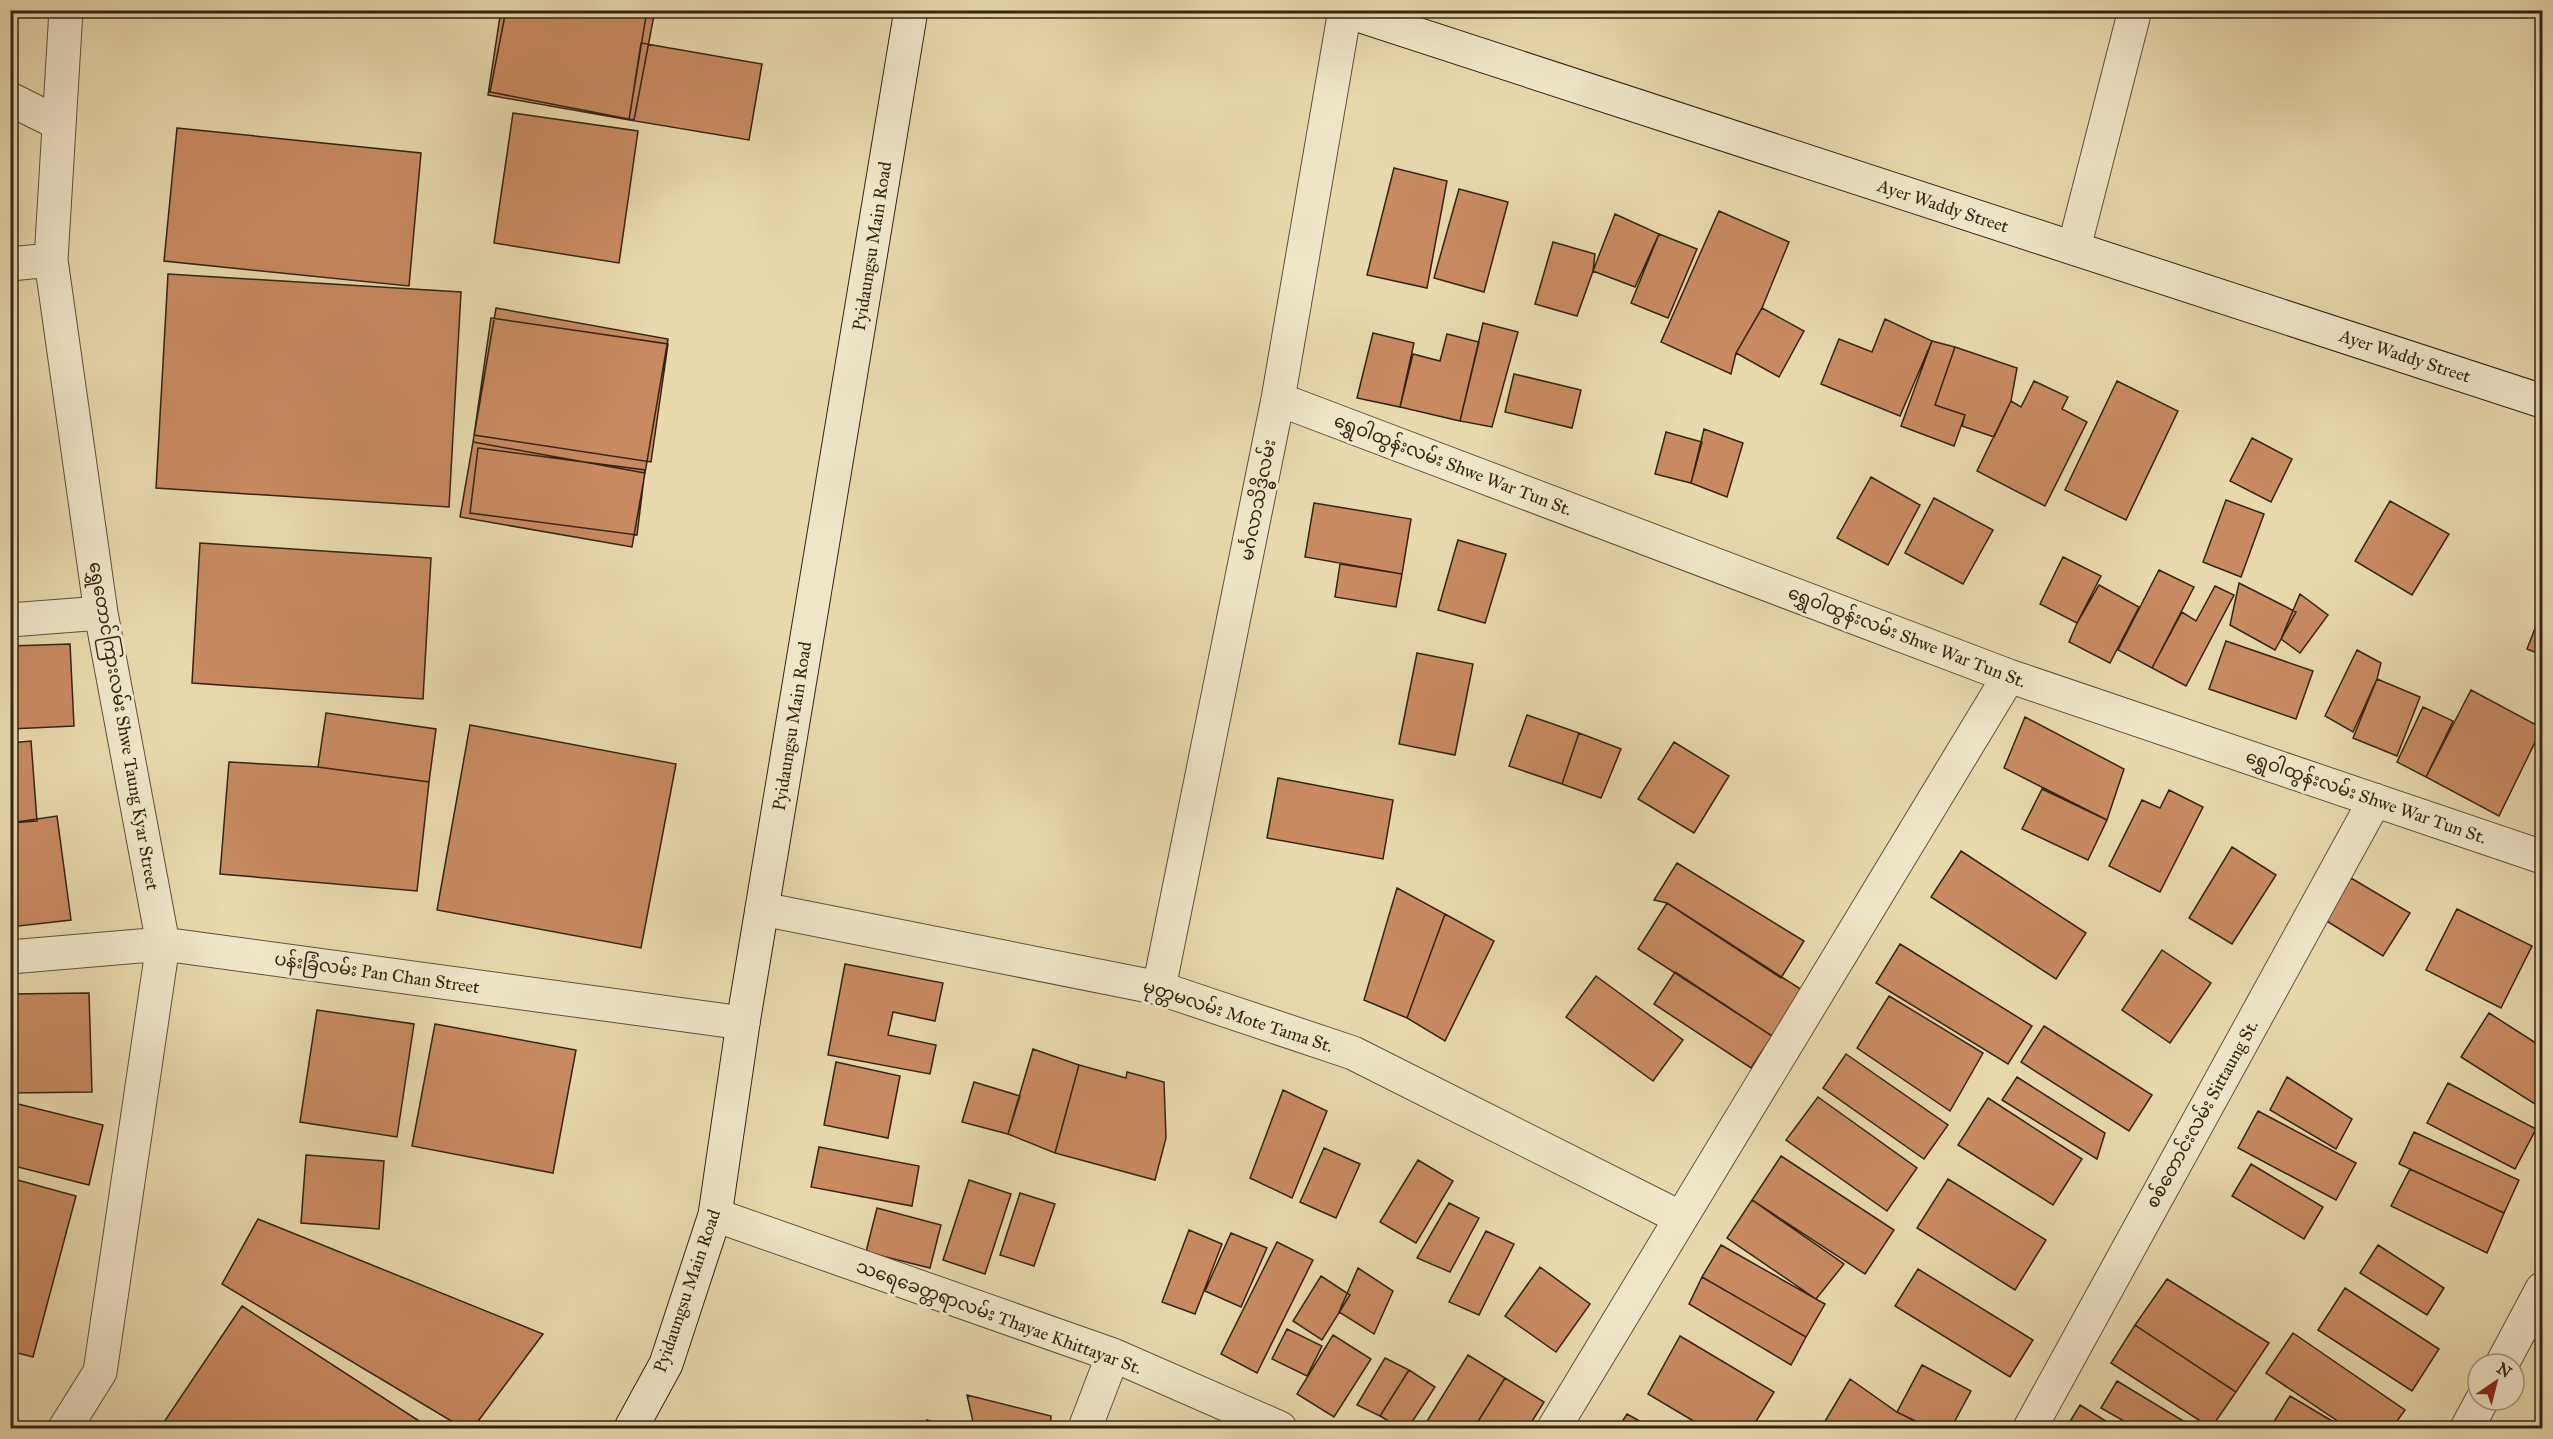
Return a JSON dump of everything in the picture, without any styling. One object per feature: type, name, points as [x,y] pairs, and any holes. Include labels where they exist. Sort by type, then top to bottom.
[{"type":"street","name":"ရွှေတောင်ကြားလမ်း Shwe Taung Kyar Street","points":[[65,1428],[100,1372],[163,944],[101,613],[51,260],[66,10]]},
{"type":"street","name":"Pyidaungsu Main Road","points":[[632,1428],[666,1364],[715,1215],[743,1023],[911,10]]},
{"type":"street","points":[[2074,248],[2135,10]]},
{"type":"street","name":"Ayer Waddy Street","points":[[1344,11],[2542,401]]},
{"type":"street","name":"မင်္ဂလာသိဒ္ဓိလမ်း","points":[[1159,987],[1278,399],[1344,11]]},
{"type":"street","points":[[10,99],[58,123]]},
{"type":"street","points":[[10,264],[51,260]]},
{"type":"street","name":"ရွှေဝါထွန်းလမ်း Shwe War Tun St.","points":[[1278,399],[2009,676],[2542,857]]},
{"type":"street","points":[[10,620],[101,613]]},
{"type":"street","points":[[1554,1428],[2009,676]]},
{"type":"street","name":"စစ်တောင်းလမ်း Sittaung St.","points":[[2030,1428],[2375,800]]},
{"type":"street","name":"မုတ္တမလမ်း Mote Tama St.","points":[[762,909],[1159,987],[1353,1053],[1681,1218]]},
{"type":"street","name":"ပန်းခြံလမ်း Pan Chan Street","points":[[10,957],[163,944],[743,1023]]},
{"type":"street","name":"သရေခေတ္တရာလမ်း Thayae Khittayar St.","points":[[715,1215],[1113,1355],[1280,1428]]},
{"type":"street","points":[[2508,1352],[2542,1289]]},
{"type":"street","points":[[1085,1428],[1113,1355]]},
{"type":"street","points":[[2467,1428],[2476,1412]]},
{"type":"building","points":[[501,10],[647,10],[629,120],[488,95]]},
{"type":"building","points":[[506,10],[655,10],[634,120],[490,92]]},
{"type":"building","points":[[641,43],[762,64],[749,140],[629,120]]},
{"type":"building","points":[[513,113],[638,131],[619,263],[494,243]]},
{"type":"building","points":[[177,128],[421,153],[409,286],[164,261]]},
{"type":"building","points":[[1394,168],[1447,181],[1427,288],[1367,275]]},
{"type":"building","points":[[1459,189],[1508,202],[1484,292],[1434,278]]},
{"type":"building","points":[[1719,211],[1789,242],[1762,308],[1736,353],[1731,374],[1661,342]]},
{"type":"building","points":[[1615,214],[1659,234],[1635,287],[1593,271]]},
{"type":"building","points":[[1659,234],[1697,249],[1668,318],[1631,303]]},
{"type":"building","points":[[1553,242],[1595,254],[1593,271],[1577,316],[1535,304]]},
{"type":"building","points":[[168,274],[461,292],[449,507],[156,488]]},
{"type":"building","points":[[496,308],[668,339],[645,473],[473,442]]},
{"type":"building","points":[[1762,308],[1804,331],[1779,377],[1736,353]]},
{"type":"building","points":[[491,318],[668,344],[651,462],[474,435]]},
{"type":"building","points":[[1885,319],[1932,341],[1900,416],[1821,384],[1839,339],[1872,352]]},
{"type":"building","points":[[1483,323],[1518,332],[1492,427],[1460,421]]},
{"type":"building","points":[[1373,333],[1414,343],[1400,407],[1357,398]]},
{"type":"building","points":[[1447,334],[1479,342],[1460,421],[1400,407],[1413,354],[1440,361]]},
{"type":"building","points":[[1932,341],[1955,347],[1935,405],[1965,415],[1954,446],[1901,426]]},
{"type":"building","points":[[1955,347],[2017,368],[2011,401],[1994,437],[1962,426],[1965,415],[1935,405]]},
{"type":"building","points":[[1514,374],[1581,390],[1572,428],[1505,412]]},
{"type":"building","points":[[2034,381],[2068,397],[2062,409],[2087,422],[2045,506],[1977,471],[2011,401],[2021,407]]},
{"type":"building","points":[[2117,381],[2178,411],[2126,520],[2065,490]]},
{"type":"building","points":[[1704,429],[1743,443],[1727,497],[1691,483]]},
{"type":"building","points":[[1666,432],[1702,442],[1691,483],[1655,474]]},
{"type":"building","points":[[2252,438],[2292,459],[2271,502],[2230,481]]},
{"type":"building","points":[[473,442],[645,473],[632,547],[460,517]]},
{"type":"building","points":[[478,448],[645,470],[637,535],[470,513]]},
{"type":"building","points":[[1871,477],[1920,505],[1888,565],[1837,538]]},
{"type":"building","points":[[1934,498],[1993,530],[1963,584],[1905,553]]},
{"type":"building","points":[[2226,500],[2264,514],[2241,577],[2203,562]]},
{"type":"building","points":[[2390,501],[2449,534],[2412,595],[2355,561]]},
{"type":"building","points":[[1314,503],[1411,519],[1402,574],[1305,557]]},
{"type":"building","points":[[1458,540],[1506,554],[1485,623],[1438,610]]},
{"type":"building","points":[[200,543],[431,558],[423,699],[192,683]]},
{"type":"building","points":[[2063,557],[2101,576],[2077,623],[2040,604]]},
{"type":"building","points":[[1340,564],[1402,574],[1396,607],[1335,597]]},
{"type":"building","points":[[2159,570],[2194,587],[2152,668],[2118,650]]},
{"type":"building","points":[[2239,583],[2296,612],[2275,650],[2230,625]]},
{"type":"building","points":[[2099,585],[2139,607],[2110,663],[2069,642]]},
{"type":"building","points":[[2215,586],[2234,595],[2186,686],[2152,668],[2182,612],[2196,621]]},
{"type":"building","points":[[2300,594],[2328,615],[2300,653],[2281,639]]},
{"type":"building","points":[[2539,618],[2542,619],[2542,655],[2527,649]]},
{"type":"building","points":[[2226,641],[2313,671],[2296,719],[2209,689]]},
{"type":"building","points":[[70,644],[74,726],[10,729],[10,646]]},
{"type":"building","points":[[2357,650],[2381,663],[2377,679],[2353,732],[2325,716]]},
{"type":"building","points":[[1417,653],[1473,664],[1455,755],[1399,744]]},
{"type":"building","points":[[2377,679],[2420,697],[2397,756],[2353,738]]},
{"type":"building","points":[[2471,690],[2542,728],[2499,816],[2426,777]]},
{"type":"building","points":[[2423,707],[2453,721],[2426,777],[2397,762]]},
{"type":"building","points":[[326,713],[436,729],[429,782],[318,767]]},
{"type":"building","points":[[1527,715],[1579,733],[1562,784],[1509,766]]},
{"type":"building","points":[[2025,717],[2124,769],[2107,820],[2004,768]]},
{"type":"building","points":[[470,725],[676,764],[641,948],[437,910]]},
{"type":"building","points":[[1579,733],[1621,749],[1601,798],[1562,784]]},
{"type":"building","points":[[31,741],[37,821],[10,823],[10,743]]},
{"type":"building","points":[[1674,742],[1729,776],[1694,833],[1638,799]]},
{"type":"building","points":[[229,762],[318,767],[429,782],[417,891],[220,874]]},
{"type":"building","points":[[1278,778],[1393,800],[1383,859],[1267,838]]},
{"type":"building","points":[[2042,789],[2107,820],[2088,860],[2022,829]]},
{"type":"building","points":[[2169,790],[2203,807],[2160,892],[2109,866],[2142,800],[2160,808]]},
{"type":"building","points":[[57,816],[71,920],[10,927],[10,823]]},
{"type":"building","points":[[2232,847],[2276,875],[2232,944],[2189,918]]},
{"type":"building","points":[[1961,851],[2086,933],[2056,979],[1931,897]]},
{"type":"building","points":[[1677,863],[1804,941],[1781,978],[1667,903],[1654,900]]},
{"type":"building","points":[[2351,878],[2410,913],[2383,956],[2325,920]]},
{"type":"building","points":[[1397,888],[1445,914],[1407,1018],[1364,1000]]},
{"type":"building","points":[[1667,903],[1802,990],[1772,1036],[1638,949]]},
{"type":"building","points":[[2457,909],[2532,946],[2501,1008],[2426,970]]},
{"type":"building","points":[[1445,914],[1494,941],[1445,1041],[1407,1018]]},
{"type":"building","points":[[1900,944],[2032,1026],[2008,1064],[1876,983]]},
{"type":"building","points":[[2162,950],[2211,983],[2170,1043],[2122,1010]]},
{"type":"building","points":[[845,964],[943,983],[935,1021],[893,1012],[888,1035],[936,1045],[930,1074],[828,1055]]},
{"type":"building","points":[[1675,972],[1772,1036],[1751,1068],[1654,1004]]},
{"type":"building","points":[[1596,976],[1683,1040],[1653,1081],[1566,1017]]},
{"type":"building","points":[[89,993],[92,1092],[10,1093],[10,994]]},
{"type":"building","points":[[1889,996],[1983,1053],[1950,1111],[1857,1048]]},
{"type":"building","points":[[317,1010],[414,1024],[397,1137],[300,1122]]},
{"type":"building","points":[[2489,1013],[2542,1047],[2542,1098],[2538,1106],[2461,1057]]},
{"type":"building","points":[[435,1024],[576,1050],[553,1173],[412,1146]]},
{"type":"building","points":[[2044,1026],[2152,1095],[2129,1131],[2021,1062]]},
{"type":"building","points":[[1033,1049],[1079,1065],[1055,1153],[1008,1134]]},
{"type":"building","points":[[1846,1054],[1948,1125],[1924,1159],[1823,1088]]},
{"type":"building","points":[[836,1062],[900,1076],[888,1138],[824,1125]]},
{"type":"building","points":[[1079,1065],[1126,1078],[1127,1072],[1164,1082],[1166,1138],[1155,1180],[1055,1153]]},
{"type":"building","points":[[2017,1077],[2105,1133],[2097,1159],[2002,1100]]},
{"type":"building","points":[[2287,1077],[2352,1119],[2336,1149],[2270,1110]]},
{"type":"building","points":[[974,1082],[1020,1096],[1008,1134],[962,1122]]},
{"type":"building","points":[[2448,1083],[2536,1129],[2515,1169],[2427,1123]]},
{"type":"building","points":[[1283,1090],[1327,1111],[1292,1198],[1250,1178]]},
{"type":"building","points":[[1818,1097],[1917,1168],[1887,1211],[1786,1140]]},
{"type":"building","points":[[1988,1098],[2082,1159],[2053,1205],[1958,1145]]},
{"type":"building","points":[[10,1102],[103,1125],[89,1185],[10,1165]]},
{"type":"building","points":[[2258,1111],[2356,1163],[2336,1200],[2238,1148]]},
{"type":"building","points":[[2414,1132],[2519,1180],[2504,1213],[2399,1164]]},
{"type":"building","points":[[819,1147],[919,1166],[912,1206],[811,1187]]},
{"type":"building","points":[[1324,1148],[1360,1164],[1336,1218],[1300,1202]]},
{"type":"building","points":[[306,1155],[384,1161],[379,1229],[301,1223]]},
{"type":"building","points":[[1781,1156],[1894,1230],[1865,1274],[1752,1200]]},
{"type":"building","points":[[1418,1160],[1453,1181],[1416,1243],[1380,1222]]},
{"type":"building","points":[[2251,1164],[2323,1207],[2304,1239],[2232,1196]]},
{"type":"building","points":[[2410,1169],[2504,1213],[2487,1253],[2391,1206]]},
{"type":"building","points":[[10,1178],[76,1196],[33,1357],[10,1351]]},
{"type":"building","points":[[1948,1179],[2046,1240],[2015,1290],[1917,1228]]},
{"type":"building","points":[[969,1180],[1011,1194],[985,1274],[943,1260]]},
{"type":"building","points":[[1020,1193],[1055,1204],[1034,1266],[1000,1255]]},
{"type":"building","points":[[1752,1200],[1844,1264],[1816,1299],[1727,1238]]},
{"type":"building","points":[[1449,1203],[1479,1218],[1450,1272],[1417,1258]]},
{"type":"building","points":[[877,1208],[941,1225],[930,1268],[866,1252]]},
{"type":"building","points":[[258,1219],[543,1334],[473,1428],[463,1428],[222,1284]]},
{"type":"building","points":[[1189,1230],[1222,1244],[1195,1314],[1162,1302]]},
{"type":"building","points":[[1486,1231],[1514,1244],[1479,1315],[1449,1302]]},
{"type":"building","points":[[1231,1233],[1267,1248],[1241,1307],[1205,1291]]},
{"type":"building","points":[[1277,1242],[1313,1260],[1257,1373],[1221,1354]]},
{"type":"building","points":[[1721,1245],[1825,1304],[1806,1337],[1702,1277]]},
{"type":"building","points":[[2378,1245],[2444,1288],[2427,1315],[2360,1273]]},
{"type":"building","points":[[1540,1267],[1590,1304],[1556,1352],[1505,1316]]},
{"type":"building","points":[[1358,1268],[1393,1291],[1374,1334],[1339,1312]]},
{"type":"building","points":[[1918,1269],[2033,1340],[2010,1377],[1895,1306]]},
{"type":"building","points":[[1321,1276],[1350,1295],[1322,1340],[1293,1321]]},
{"type":"building","points":[[1702,1277],[1806,1337],[1791,1365],[1689,1304]]},
{"type":"building","points":[[2167,1279],[2269,1343],[2236,1392],[2135,1325]]},
{"type":"building","points":[[2345,1288],[2439,1349],[2412,1391],[2318,1330]]},
{"type":"building","points":[[242,1306],[430,1428],[160,1428]]},
{"type":"building","points":[[2135,1325],[2236,1392],[2211,1428],[2111,1363]]},
{"type":"building","points":[[1287,1329],[1322,1346],[1307,1376],[1272,1359]]},
{"type":"building","points":[[2293,1333],[2405,1410],[2392,1428],[2348,1428],[2266,1373]]},
{"type":"building","points":[[1333,1335],[1371,1359],[1334,1417],[1297,1394]]},
{"type":"building","points":[[1680,1336],[1774,1392],[1752,1428],[1705,1428],[1648,1394]]},
{"type":"building","points":[[1468,1355],[1505,1378],[1474,1428],[1428,1428],[1424,1426]]},
{"type":"building","points":[[1385,1358],[1409,1370],[1380,1416],[1357,1405]]},
{"type":"building","points":[[1922,1365],[1971,1391],[1951,1428],[1929,1428],[1897,1412]]},
{"type":"building","points":[[1409,1370],[1435,1387],[1408,1428],[1400,1428],[1380,1416]]},
{"type":"building","points":[[1505,1378],[1544,1402],[1528,1428],[1474,1428]]},
{"type":"building","points":[[1850,1379],[1897,1412],[1929,1428],[1821,1428]]},
{"type":"building","points":[[2117,1381],[2195,1428],[2136,1428],[2101,1408]]},
{"type":"building","points":[[967,1395],[1051,1416],[1050,1428],[987,1428],[973,1422]]},
{"type":"building","points":[[2290,1396],[2344,1428],[2270,1428]]},
{"type":"building","points":[[2080,1405],[2117,1428],[2066,1428]]},
{"type":"building","points":[[1627,1414],[1652,1428],[1618,1428]]},
{"type":"building","points":[[927,1420],[956,1428],[924,1428]]},
{"type":"building","points":[[764,1422],[782,1428],[762,1428]]}]
